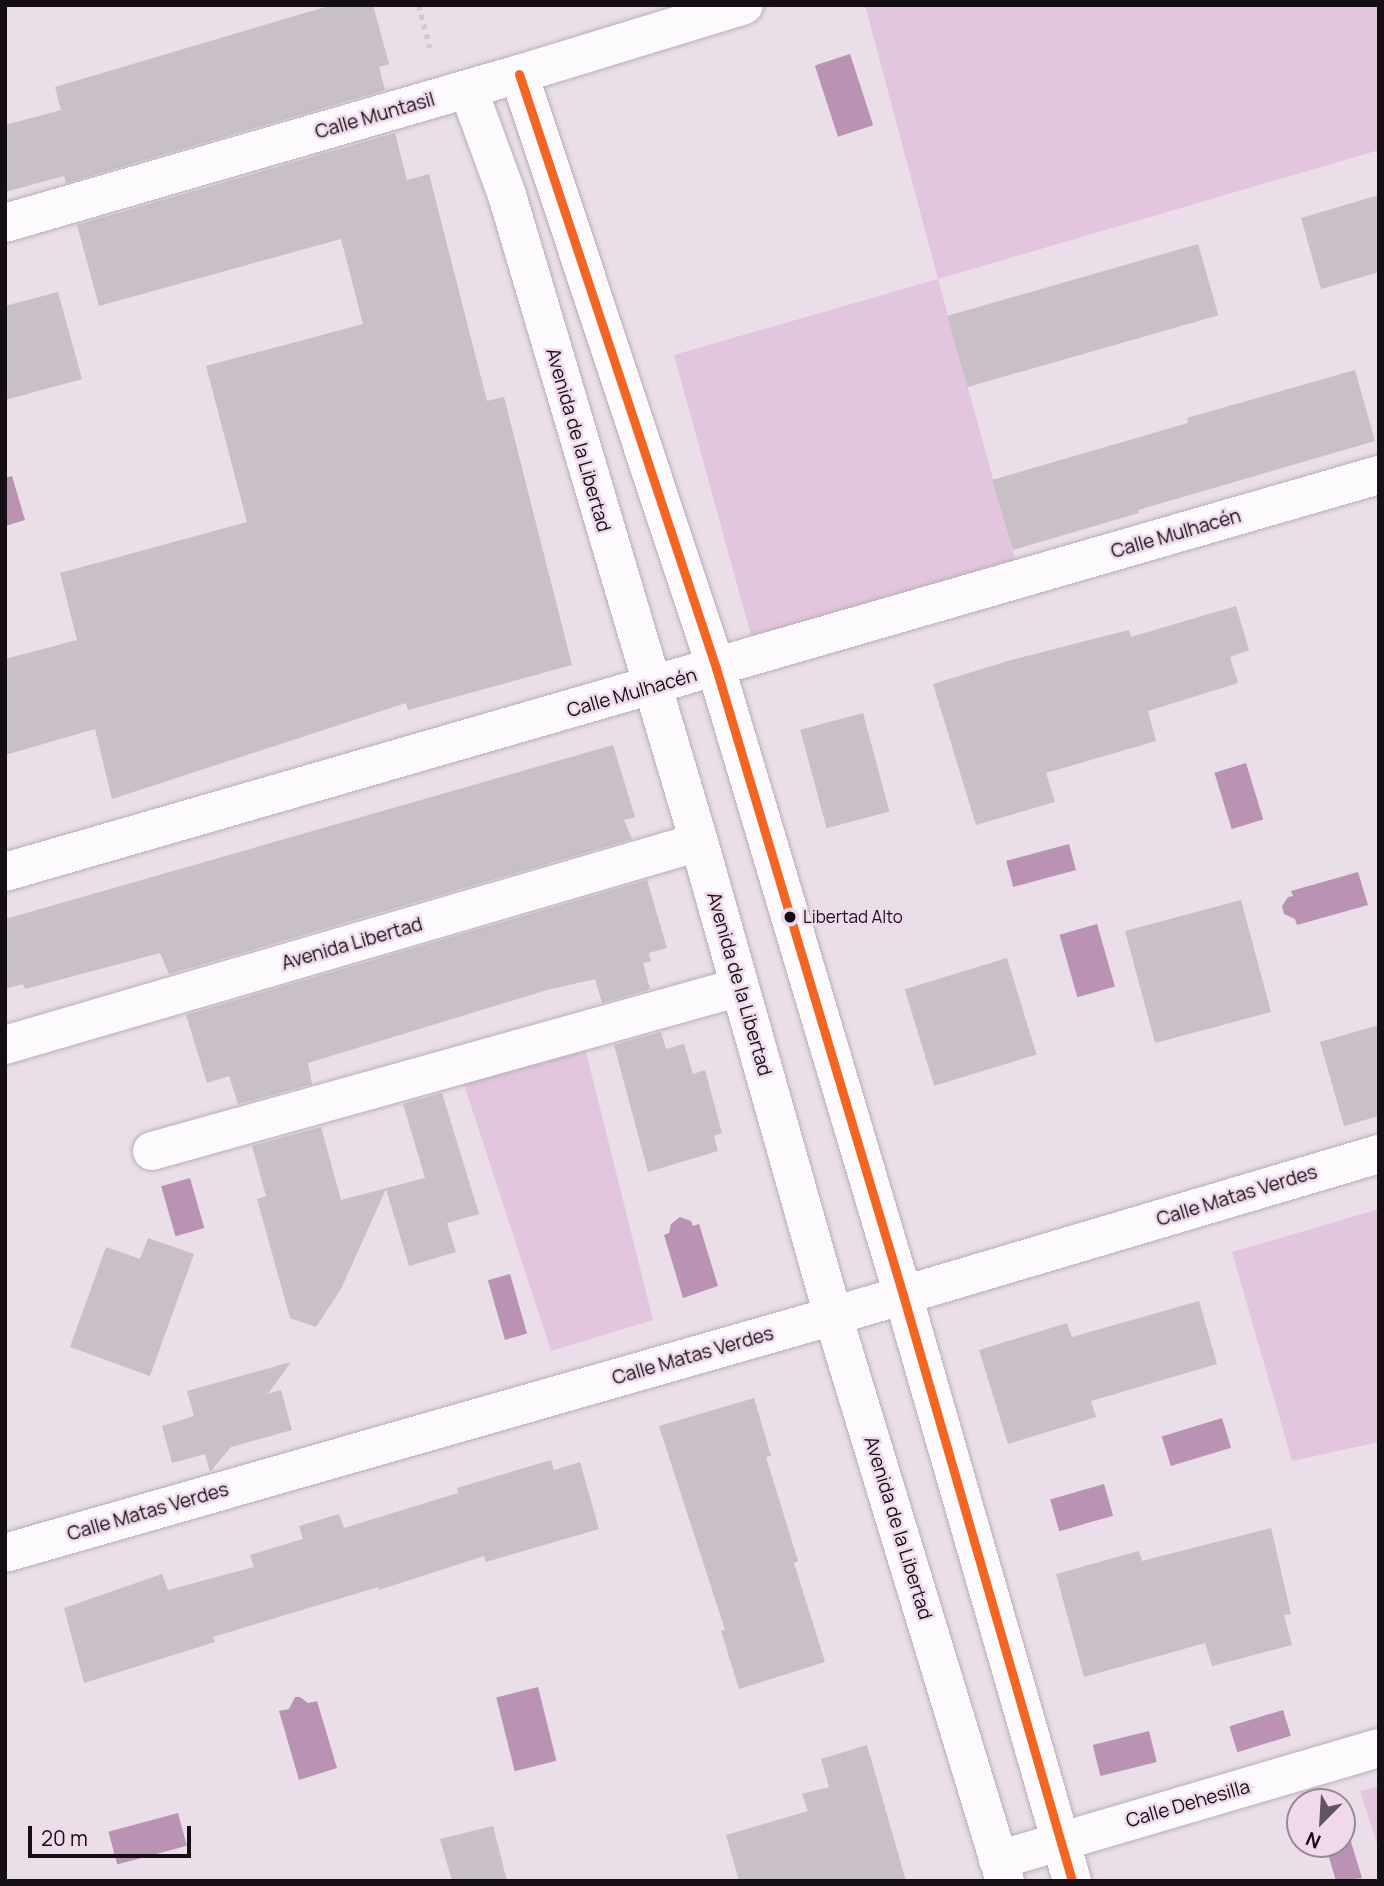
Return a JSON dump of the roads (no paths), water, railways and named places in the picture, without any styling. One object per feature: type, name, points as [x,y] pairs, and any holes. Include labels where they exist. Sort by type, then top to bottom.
[{"type":"street","name":"Calle Muntasil","points":[[5,223],[519,74],[744,5]]},
{"type":"street","points":[[519,74],[716,668],[903,1295],[1072,1881]]},
{"type":"street","name":"Avenida de la Libertad","points":[[468,89],[507,195],[651,688],[699,842],[834,1316],[1001,1870]]},
{"type":"street","name":"Calle Mulhacén","points":[[5,873],[1379,475]]},
{"type":"street","name":"Avenida Libertad","points":[[5,1045],[699,842]]},
{"type":"street","points":[[152,1151],[740,987]]},
{"type":"street","name":"Calle Matas Verdes","points":[[5,1553],[834,1316],[1379,1154]]},
{"type":"street","name":"Calle Dehesilla","points":[[1001,1870],[1060,1842],[1379,1748]]},
{"type":"place","name":"Libertad Alto","points":[[790,917]]}]
